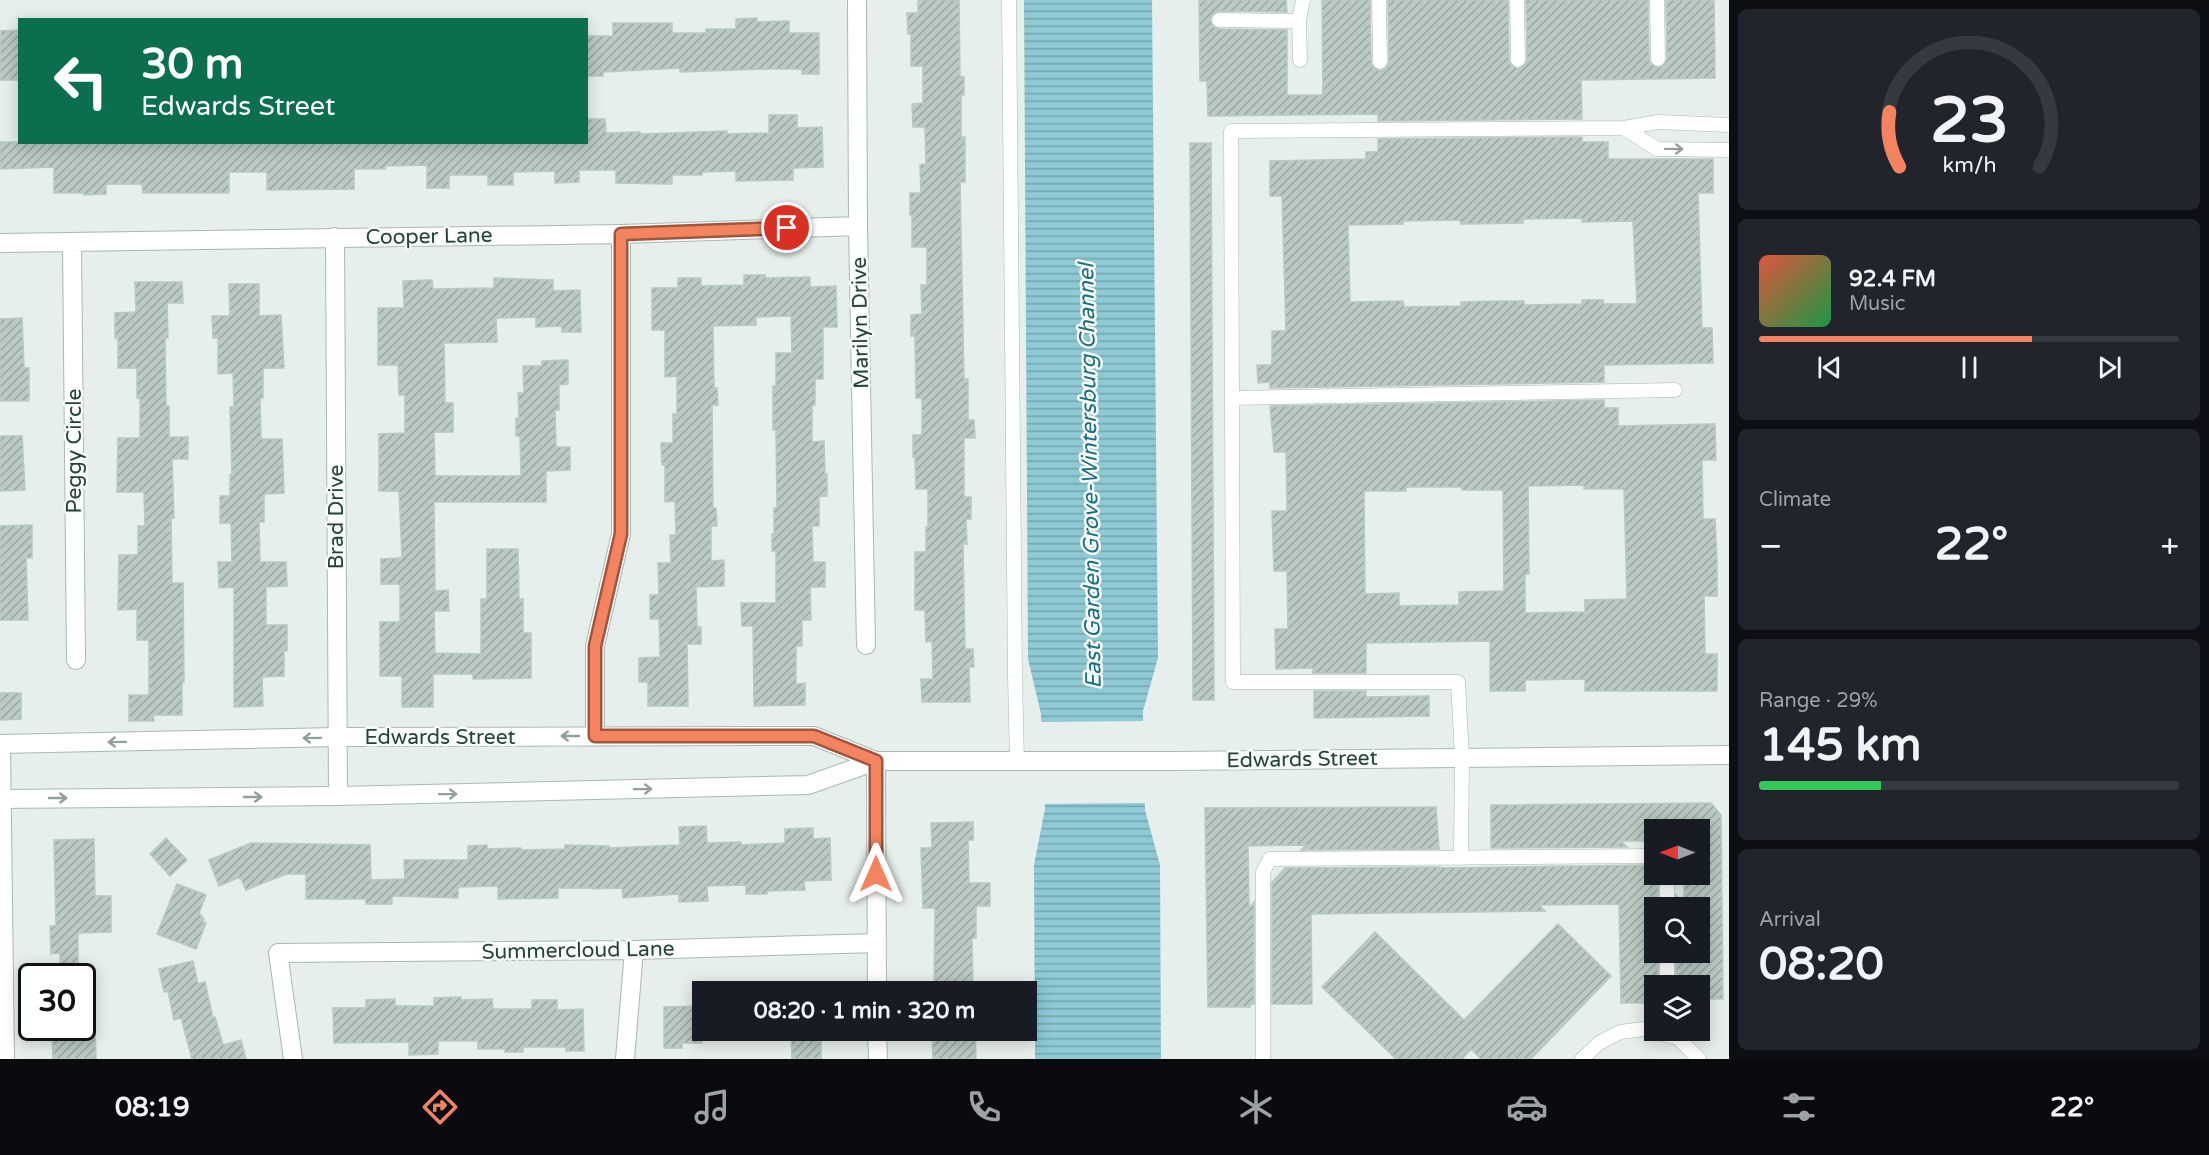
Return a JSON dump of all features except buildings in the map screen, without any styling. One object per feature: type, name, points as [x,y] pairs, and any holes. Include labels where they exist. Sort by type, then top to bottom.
[{"type":"street","name":"Marilyn Drive","points":[[857,0],[858,226],[866,645]]},
{"type":"street","name":"Cooper Lane","points":[[0,243],[621,234],[858,226]]},
{"type":"street","points":[[595,736],[595,646],[621,534],[621,234]]},
{"type":"street","name":"Brad Drive","points":[[334,237],[338,796]]},
{"type":"street","name":"Peggy Circle","points":[[72,243],[75,660]]},
{"type":"street","name":"Edwards Street","points":[[0,744],[337,737],[814,736],[876,761]]},
{"type":"street","points":[[0,744],[4,1059]]},
{"type":"street","name":"Edwards Street","points":[[1,799],[338,796],[808,785],[876,761],[1174,761],[1729,755]]},
{"type":"street","points":[[876,761],[877,981]]},
{"type":"street","name":"Summercloud Lane","points":[[293,1059],[279,953],[634,950],[877,942]]},
{"type":"street","points":[[626,1059],[634,950]]},
{"type":"street","points":[[877,1041],[878,1059]]},
{"type":"lane","points":[[1009,0],[1015,665],[1023,761]]},
{"type":"lane","points":[[1300,60],[1299,21],[1303,0]]},
{"type":"lane","points":[[1379,0],[1380,62]]},
{"type":"lane","points":[[1517,0],[1518,60]]},
{"type":"lane","points":[[1657,0],[1658,59]]},
{"type":"lane","points":[[1219,20],[1299,21]]},
{"type":"lane","points":[[1461,858],[1462,758],[1458,682],[1233,682],[1232,131],[1624,128],[1658,122],[1729,125]]},
{"type":"lane","points":[[1624,128],[1657,149],[1729,150]]},
{"type":"lane","points":[[1233,398],[1675,390]]},
{"type":"lane","points":[[1263,1059],[1263,872],[1270,859],[1644,856]]},
{"type":"lane","points":[[1582,1059],[1599,1043],[1620,1032],[1644,1029]]},
{"type":"lane","points":[[1681,1041],[1699,1059]]},
{"type":"water","name":"East Garden Grove-Wintersburg Channel","points":[[1024,0],[1152,0],[1158,658],[1143,711],[1145,810],[1160,865],[1161,1059],[1035,1059],[1037,981],[1035,981],[1034,865],[1045,809],[1041,714],[1028,659]]},
{"type":"pier","points":[[1146,721],[1148,803],[1042,804],[1039,722]]},
{"type":"route","points":[[787,228],[621,234],[621,534],[595,646],[595,736],[814,736],[876,761],[876,874]]}]
